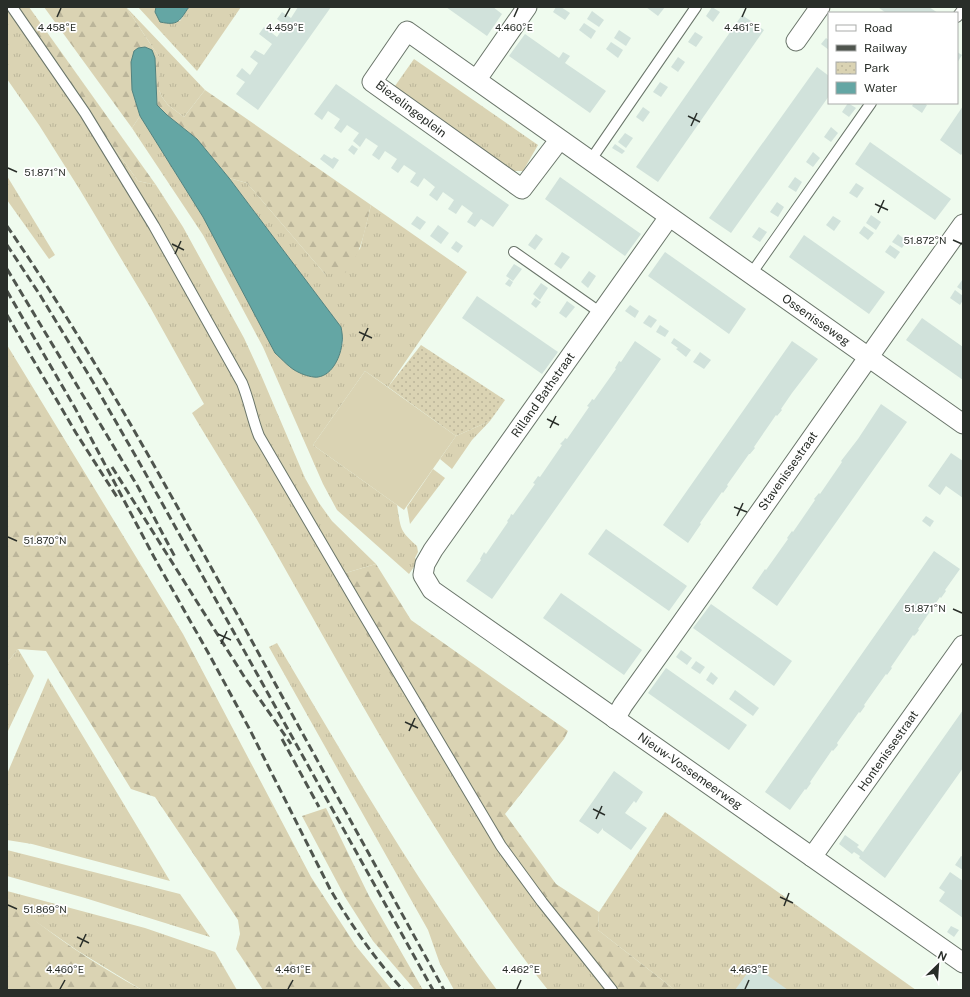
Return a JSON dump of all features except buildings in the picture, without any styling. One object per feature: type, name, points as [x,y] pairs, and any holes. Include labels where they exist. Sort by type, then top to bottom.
[{"type":"street","points":[[477,79],[527,7]]},
{"type":"street","points":[[796,41],[820,7]]},
{"type":"street","name":"Biezelingeplein","points":[[560,139],[522,189],[372,82],[407,31],[477,79],[669,217]]},
{"type":"street","name":"Ossenisseweg","points":[[669,217],[963,424]]},
{"type":"street","name":"Rilland Bathstraat","points":[[423,575],[425,564],[433,550],[669,217]]},
{"type":"street","name":"Stavenissestraat","points":[[616,719],[623,704],[706,589],[868,356],[963,224]]},
{"type":"street","name":"Nieuw-Vossemeerweg","points":[[423,575],[432,590],[963,963]]},
{"type":"street","name":"Hontenissestraat","points":[[812,857],[963,645]]},
{"type":"lane","points":[[12,7],[85,113],[154,226],[242,383],[259,436],[501,846],[542,902],[612,990]]},
{"type":"lane","points":[[590,161],[696,7]]},
{"type":"lane","points":[[751,274],[870,104]]},
{"type":"lane","points":[[514,252],[600,314]]},
{"type":"green space","points":[[7,7],[12,7],[138,181],[156,185],[183,227],[244,338],[305,478],[319,503],[332,521],[376,564],[342,574],[582,948],[618,990],[548,990],[506,935],[430,819],[359,699],[256,518],[192,413],[204,404],[150,307],[80,190],[39,125],[7,79]]},
{"type":"green space","points":[[12,7],[29,7],[156,185],[138,181]]},
{"type":"green space","points":[[44,7],[126,7],[159,57],[159,90],[168,105],[184,117],[205,90],[371,205],[365,232],[359,249],[351,266],[345,273],[325,274],[247,183],[229,178],[197,139],[157,105],[155,58],[132,90],[140,116],[132,128]]},
{"type":"green space","points":[[126,7],[205,90],[184,117],[168,105],[162,97],[159,90],[159,57]]},
{"type":"green space","points":[[138,7],[156,7],[155,12],[180,21],[189,7],[241,7],[197,71]]},
{"type":"green space","points":[[414,59],[538,145],[523,171],[503,171],[390,93]]},
{"type":"green space","points":[[140,116],[300,373],[318,377],[335,364],[343,342],[341,327],[229,178],[247,183],[325,274],[360,249],[371,205],[467,272],[388,387],[365,371],[313,445],[397,505],[402,528],[407,536],[417,546],[418,552],[415,558],[418,561],[409,574],[337,510],[323,484],[263,347],[203,235],[132,128]]},
{"type":"green space","points":[[7,176],[55,255],[49,259],[7,200]]},
{"type":"green space","points":[[7,345],[183,634],[311,877],[356,946],[392,990],[263,990],[236,949],[240,934],[238,920],[155,797],[131,789],[46,651],[18,649],[7,663]]},
{"type":"green space","points":[[421,345],[505,400],[490,421],[456,436],[388,387]]},
{"type":"green space","points":[[365,371],[456,436],[404,510],[313,445]]},
{"type":"green space","points":[[490,421],[472,440],[452,469],[440,459],[456,436]]},
{"type":"green space","points":[[433,469],[445,478],[410,524],[407,507]]},
{"type":"green space","points":[[376,564],[411,620],[568,731],[564,739],[505,814],[556,884],[599,912],[598,930],[675,990],[618,990],[582,948],[516,864],[423,728],[352,611],[339,580],[342,574]]},
{"type":"green space","points":[[277,643],[382,820],[438,906],[497,990],[454,990],[440,964],[428,930],[269,647]]},
{"type":"green space","points":[[18,649],[34,676],[7,733],[7,663]]},
{"type":"green space","points":[[48,678],[170,881],[32,844],[7,840],[7,774]]},
{"type":"green space","points":[[326,808],[369,896],[423,990],[415,990],[373,941],[345,897],[302,816]]},
{"type":"green space","points":[[665,812],[916,990],[675,990],[598,930],[599,912]]},
{"type":"green space","points":[[7,850],[180,894],[210,937],[85,898],[7,876]]},
{"type":"green space","points":[[7,891],[145,928],[215,952],[237,990],[142,990],[78,951],[32,919],[7,898]]},
{"type":"green space","points":[[7,898],[72,947],[107,970],[142,990],[7,990]]},
{"type":"water","points":[[156,7],[189,7],[178,21],[175,23],[166,23],[160,22],[155,12]]},
{"type":"water","points":[[145,47],[152,50],[155,58],[157,105],[197,139],[229,178],[341,327],[342,339],[340,353],[332,369],[328,373],[314,377],[300,373],[290,367],[275,353],[203,217],[140,116],[132,90],[131,62],[134,51],[138,48]]},
{"type":"railway","points":[[7,226],[69,321],[155,466],[444,990]]},
{"type":"railway","points":[[7,245],[40,295],[93,382],[143,469],[433,990]]},
{"type":"railway","points":[[7,269],[138,487],[175,557]]},
{"type":"railway","points":[[7,291],[75,408],[154,557],[250,730],[330,889],[346,916],[364,941],[403,990]]},
{"type":"railway","points":[[7,315],[76,433],[117,497]]},
{"type":"railway","points":[[112,467],[245,678],[291,744]]},
{"type":"railway","points":[[282,739],[319,807]]}]
